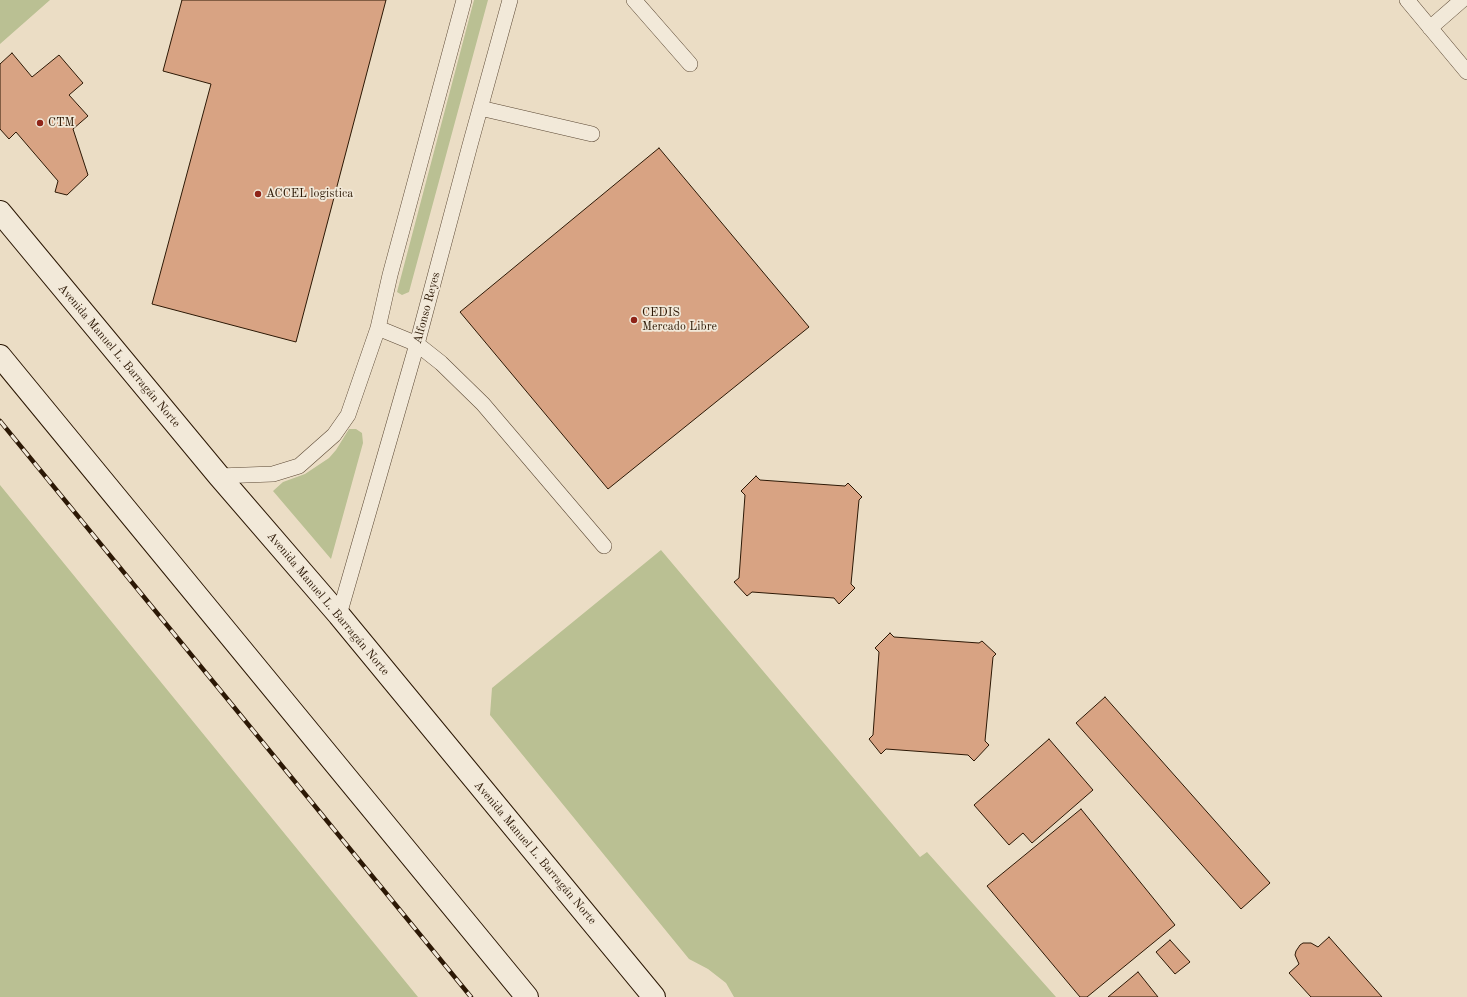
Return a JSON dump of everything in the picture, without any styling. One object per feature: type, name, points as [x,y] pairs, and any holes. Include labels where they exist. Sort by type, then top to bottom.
[{"type":"main road","name":"Avenida Manuel L. Barragán Norte","points":[[0,212],[219,476],[339,615],[654,997]]},
{"type":"main road","points":[[0,356],[527,997]]},
{"type":"lane","points":[[219,476],[272,474],[299,466],[334,435],[348,415],[378,328],[392,267],[464,0]]},
{"type":"lane","name":"Alfonso Reyes","points":[[339,615],[417,344],[510,0]]},
{"type":"lane","points":[[634,0],[690,64]]},
{"type":"lane","points":[[1407,0],[1467,72]]},
{"type":"lane","points":[[1430,28],[1462,0]]},
{"type":"lane","points":[[480,108],[592,134]]},
{"type":"lane","points":[[378,328],[417,344],[441,363],[483,404],[604,546]]},
{"type":"green space","points":[[0,0],[50,0],[0,44]]},
{"type":"green space","points":[[474,0],[488,0],[409,292],[402,295],[397,292]]},
{"type":"green space","points":[[349,429],[356,429],[362,433],[363,443],[331,559],[273,491],[283,482],[305,474],[329,458],[336,450]]},
{"type":"green space","points":[[0,485],[418,997],[0,997]]},
{"type":"green space","points":[[661,550],[920,857],[927,852],[1056,997],[734,997],[726,983],[708,969],[689,959],[490,715],[492,688]]},
{"type":"building","name":"ACCEL logistica","points":[[182,0],[386,0],[296,342],[152,304],[211,84],[163,71]]},
{"type":"building","name":"CTM","points":[[12,53],[32,77],[59,55],[83,83],[69,95],[88,116],[73,129],[88,175],[67,195],[55,192],[58,181],[16,132],[9,139],[0,129],[0,64]]},
{"type":"building","name":"CEDIS Mercado Libre","points":[[659,148],[809,327],[608,489],[460,312]]},
{"type":"building","points":[[756,476],[760,480],[845,486],[848,483],[862,497],[859,500],[851,584],[855,588],[839,604],[834,598],[752,592],[747,596],[734,582],[739,578],[745,495],[741,491]]},
{"type":"building","points":[[890,633],[894,637],[979,643],[982,641],[996,654],[993,657],[985,741],[989,745],[974,761],[968,755],[886,749],[881,754],[869,739],[873,735],[879,652],[875,648]]},
{"type":"building","points":[[1105,697],[1270,883],[1241,909],[1076,723]]},
{"type":"building","points":[[1049,739],[1093,790],[1032,843],[1023,833],[1009,845],[974,805]]},
{"type":"building","points":[[1081,809],[1175,925],[1087,997],[1080,997],[987,886]]},
{"type":"building","points":[[1329,937],[1382,997],[1311,997],[1289,973],[1299,964],[1295,955],[1300,945],[1303,943],[1311,943],[1318,947]]},
{"type":"building","points":[[1170,940],[1190,962],[1175,974],[1156,952]]},
{"type":"building","points":[[1138,972],[1158,997],[1108,997]]},
{"type":"railway","points":[[0,421],[471,997]]},
{"type":"place","name":"CTM","points":[[40,123]]},
{"type":"place","name":"ACCEL logistica","points":[[258,194]]},
{"type":"place","name":"CEDIS Mercado Libre","points":[[634,320]]}]
